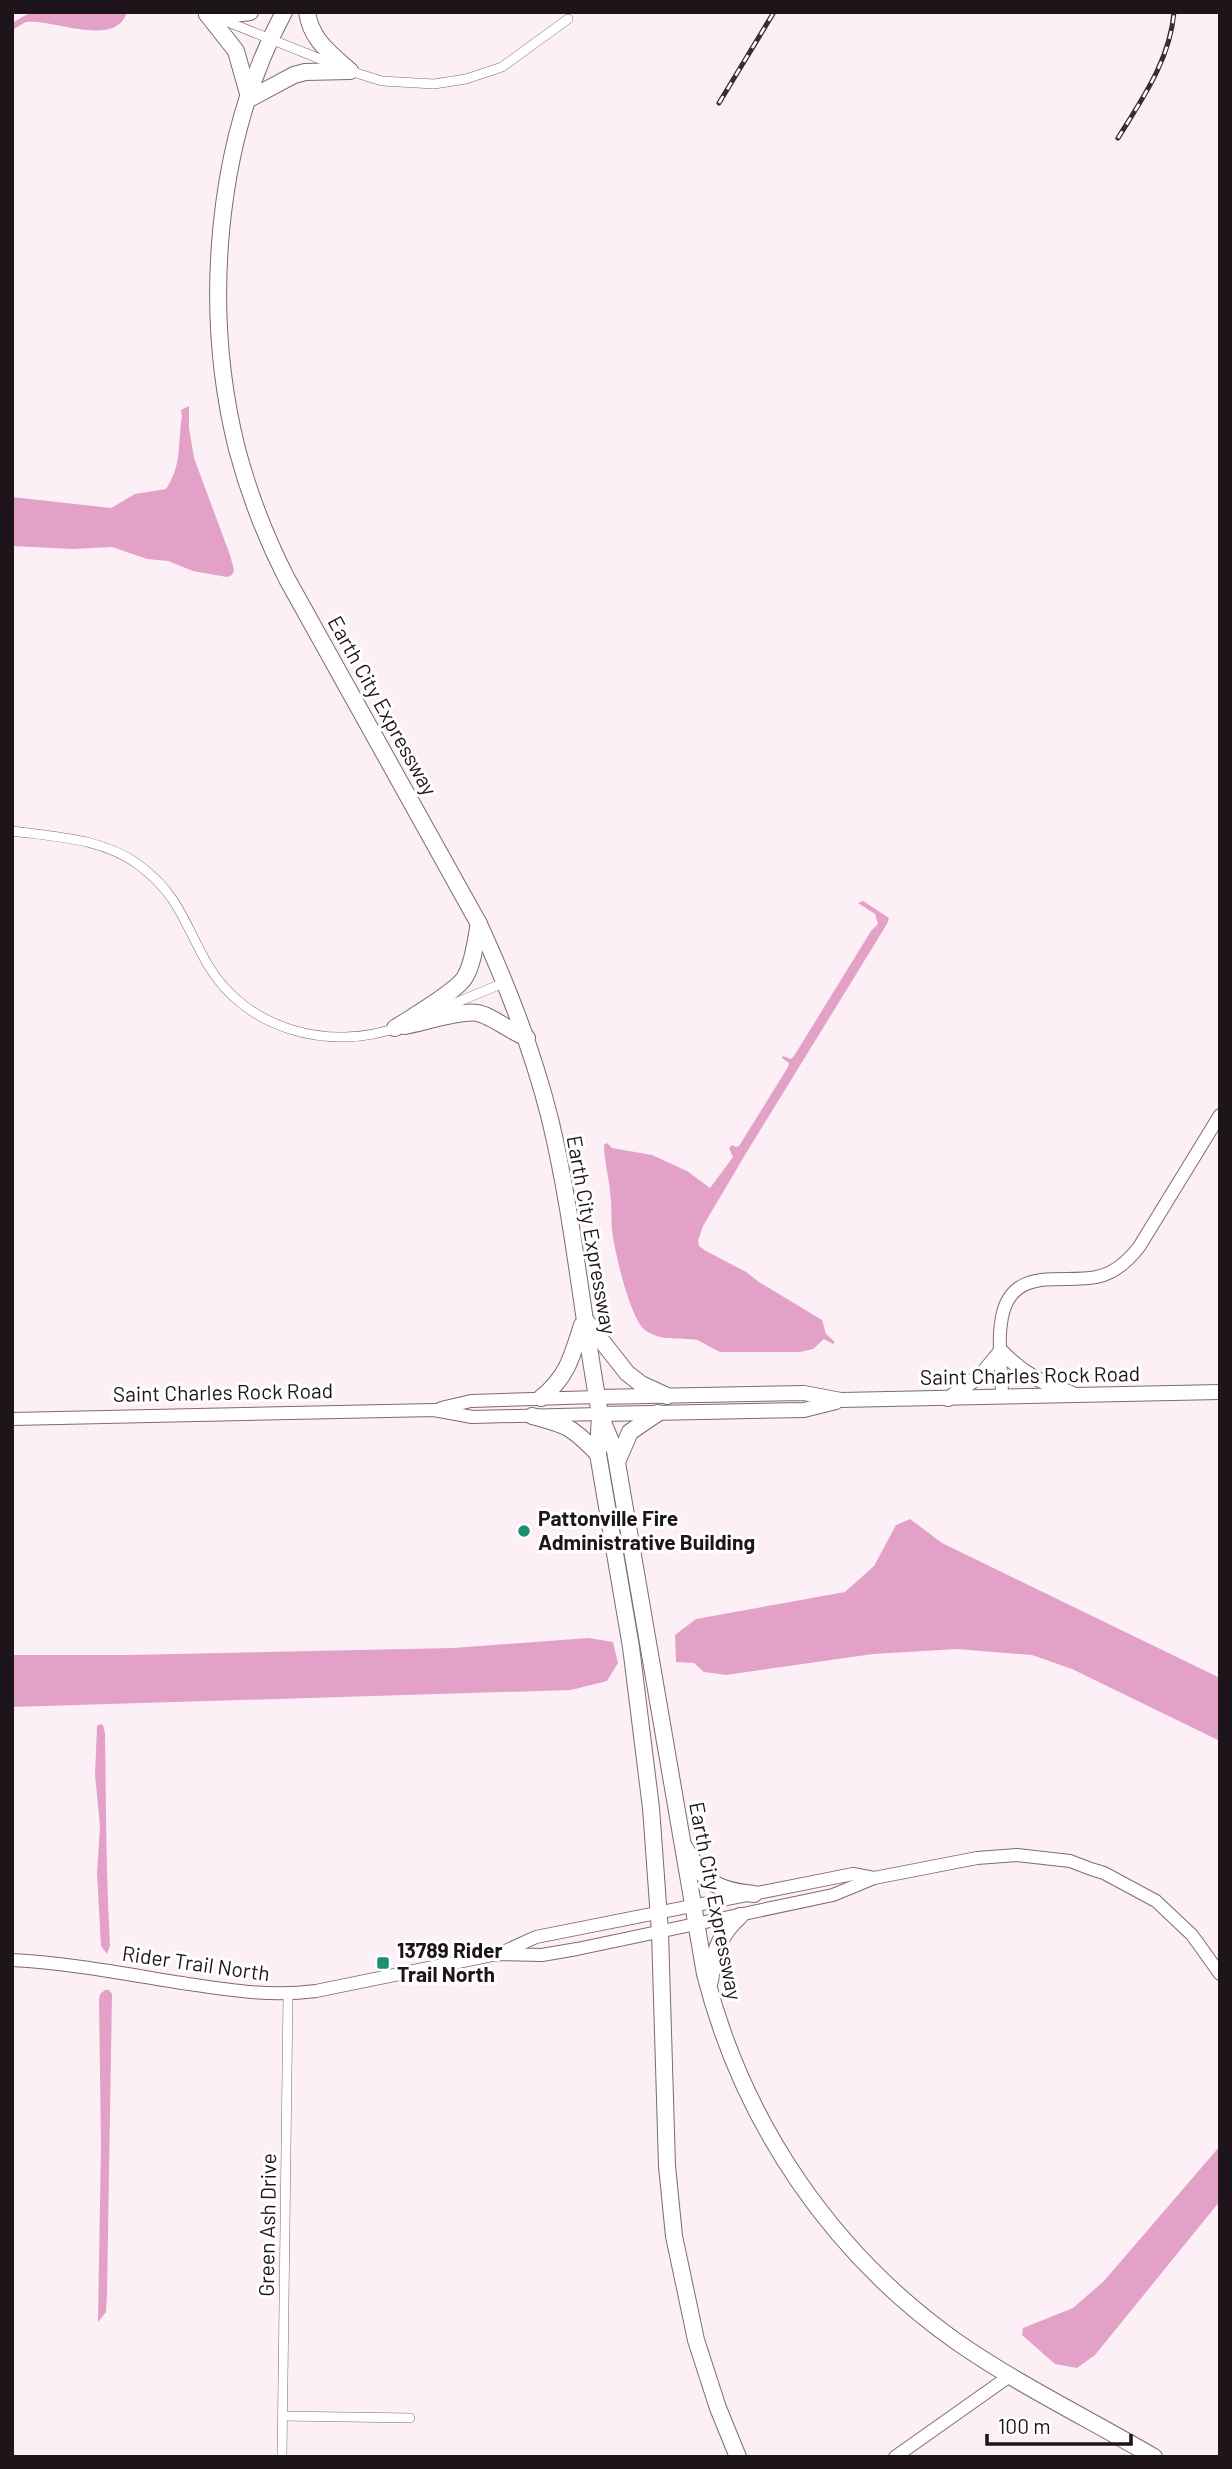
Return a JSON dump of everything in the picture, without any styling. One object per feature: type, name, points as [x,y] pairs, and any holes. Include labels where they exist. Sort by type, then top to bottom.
[{"type":"highway","points":[[205,13],[225,15],[250,12]]},
{"type":"highway","name":"Earth City Expressway","points":[[284,12],[249,99],[230,170],[220,244],[220,341],[237,450],[264,530],[287,579],[479,924],[506,982],[527,1038],[558,1156],[600,1414],[617,1462],[695,1925],[709,1991],[725,2041],[753,2106],[788,2167],[829,2224],[869,2268],[903,2300],[958,2343],[1154,2457]]},
{"type":"highway","points":[[307,12],[318,42],[349,71]]},
{"type":"highway","points":[[205,13],[236,51],[249,99],[294,75],[305,72],[349,71]]},
{"type":"highway","points":[[395,1028],[454,990],[465,979],[479,924]]},
{"type":"highway","points":[[395,1028],[460,1013],[478,1013],[527,1038]]},
{"type":"highway","points":[[584,1319],[627,1373],[667,1396]]},
{"type":"highway","points":[[541,1398],[568,1370],[584,1319]]},
{"type":"highway","points":[[617,1462],[630,1432],[658,1413]]},
{"type":"highway","name":"Earth City Expressway","points":[[600,1414],[598,1454],[641,1717],[651,1808],[660,1932],[667,2166],[674,2236],[696,2340],[738,2457]]},
{"type":"highway","points":[[533,1416],[569,1426],[598,1454]]},
{"type":"highway","points":[[681,1843],[711,1883],[721,1889],[754,1895]]},
{"type":"highway","points":[[709,1991],[716,1945],[726,1928],[740,1916]]},
{"type":"main road","points":[[948,1399],[982,1374],[1001,1351],[1031,1377],[1079,1396]]},
{"type":"main road","name":"Saint Charles Rock Road","points":[[600,1414],[804,1410],[841,1401],[1220,1392]]},
{"type":"main road","name":"Saint Charles Rock Road","points":[[597,1397],[804,1393],[841,1401]]},
{"type":"street","points":[[205,13],[349,71],[382,80],[434,83],[466,79],[502,67],[568,19]]},
{"type":"street","points":[[12,831],[88,841],[115,851],[138,864],[162,885],[181,911],[207,964],[231,995],[256,1014],[282,1027],[307,1035],[348,1038],[395,1028],[506,982]]},
{"type":"street","points":[[1002,1397],[1002,1318],[1011,1296],[1026,1284],[1038,1280],[1059,1277],[1096,1278],[1110,1273],[1131,1258],[1220,1115]]},
{"type":"street","name":"Saint Charles Rock Road","points":[[434,1410],[471,1401],[597,1397]]},
{"type":"street","name":"Saint Charles Rock Road","points":[[12,1419],[434,1410],[472,1416],[600,1414]]},
{"type":"street","name":"Rider Trail North","points":[[497,1954],[542,1955],[833,1895],[874,1878],[998,1855],[1017,1855],[1070,1861],[1104,1873],[1156,1901],[1192,1935],[1220,1975]]},
{"type":"street","name":"Rider Trail North","points":[[12,1960],[89,1968],[246,1993],[288,1995],[497,1954],[536,1937],[853,1874],[874,1878]]},
{"type":"street","name":"Green Ash Drive","points":[[282,2457],[288,1995]]},
{"type":"street","points":[[895,2457],[1011,2375]]},
{"type":"street","points":[[283,2416],[410,2418]]},
{"type":"shaded area","points":[[31,12],[125,12],[126,15],[119,24],[109,29],[81,29],[27,22],[12,30],[12,23]]},
{"type":"shaded area","points":[[189,406],[189,428],[194,458],[230,555],[234,570],[232,575],[227,577],[193,571],[168,561],[147,559],[112,547],[73,549],[12,546],[12,497],[111,508],[135,494],[166,489],[177,462],[181,410]]},
{"type":"shaded area","points":[[863,901],[889,918],[887,924],[745,1155],[703,1226],[698,1241],[699,1246],[706,1251],[746,1272],[822,1320],[826,1334],[835,1342],[833,1344],[824,1339],[813,1349],[800,1352],[720,1352],[697,1340],[664,1338],[651,1334],[639,1323],[628,1299],[619,1267],[612,1230],[604,1145],[607,1143],[612,1148],[652,1155],[687,1171],[710,1188],[733,1157],[729,1148],[732,1145],[739,1146],[788,1067],[789,1063],[783,1056],[791,1059],[794,1056],[871,931],[878,924],[875,914],[858,903]]},
{"type":"shaded area","points":[[910,1519],[942,1543],[1220,1678],[1220,1741],[1072,1669],[1032,1655],[957,1649],[873,1654],[726,1675],[704,1672],[694,1663],[676,1662],[675,1635],[696,1619],[845,1592],[874,1566],[896,1525]]},
{"type":"shaded area","points":[[588,1638],[613,1642],[618,1663],[607,1681],[571,1690],[12,1707],[12,1655],[453,1648]]},
{"type":"shaded area","points":[[103,1725],[105,1733],[110,1946],[107,1954],[101,1946],[97,1873],[100,1826],[95,1775],[97,1726]]},
{"type":"shaded area","points":[[105,1990],[112,1994],[107,2295],[106,2312],[98,2322],[101,2144],[99,2001],[100,1994]]},
{"type":"shaded area","points":[[1220,2146],[1220,2201],[1095,2355],[1077,2368],[1055,2364],[1022,2335],[1023,2328],[1073,2308],[1104,2281]]},
{"type":"railway","points":[[719,103],[774,12]]},
{"type":"railway","points":[[1118,138],[1161,63],[1174,12]]},
{"type":"place","name":"Pattonville Fire Administrative Building","points":[[524,1531]]},
{"type":"place","name":"13789 Rider Trail North","points":[[383,1963]]}]
